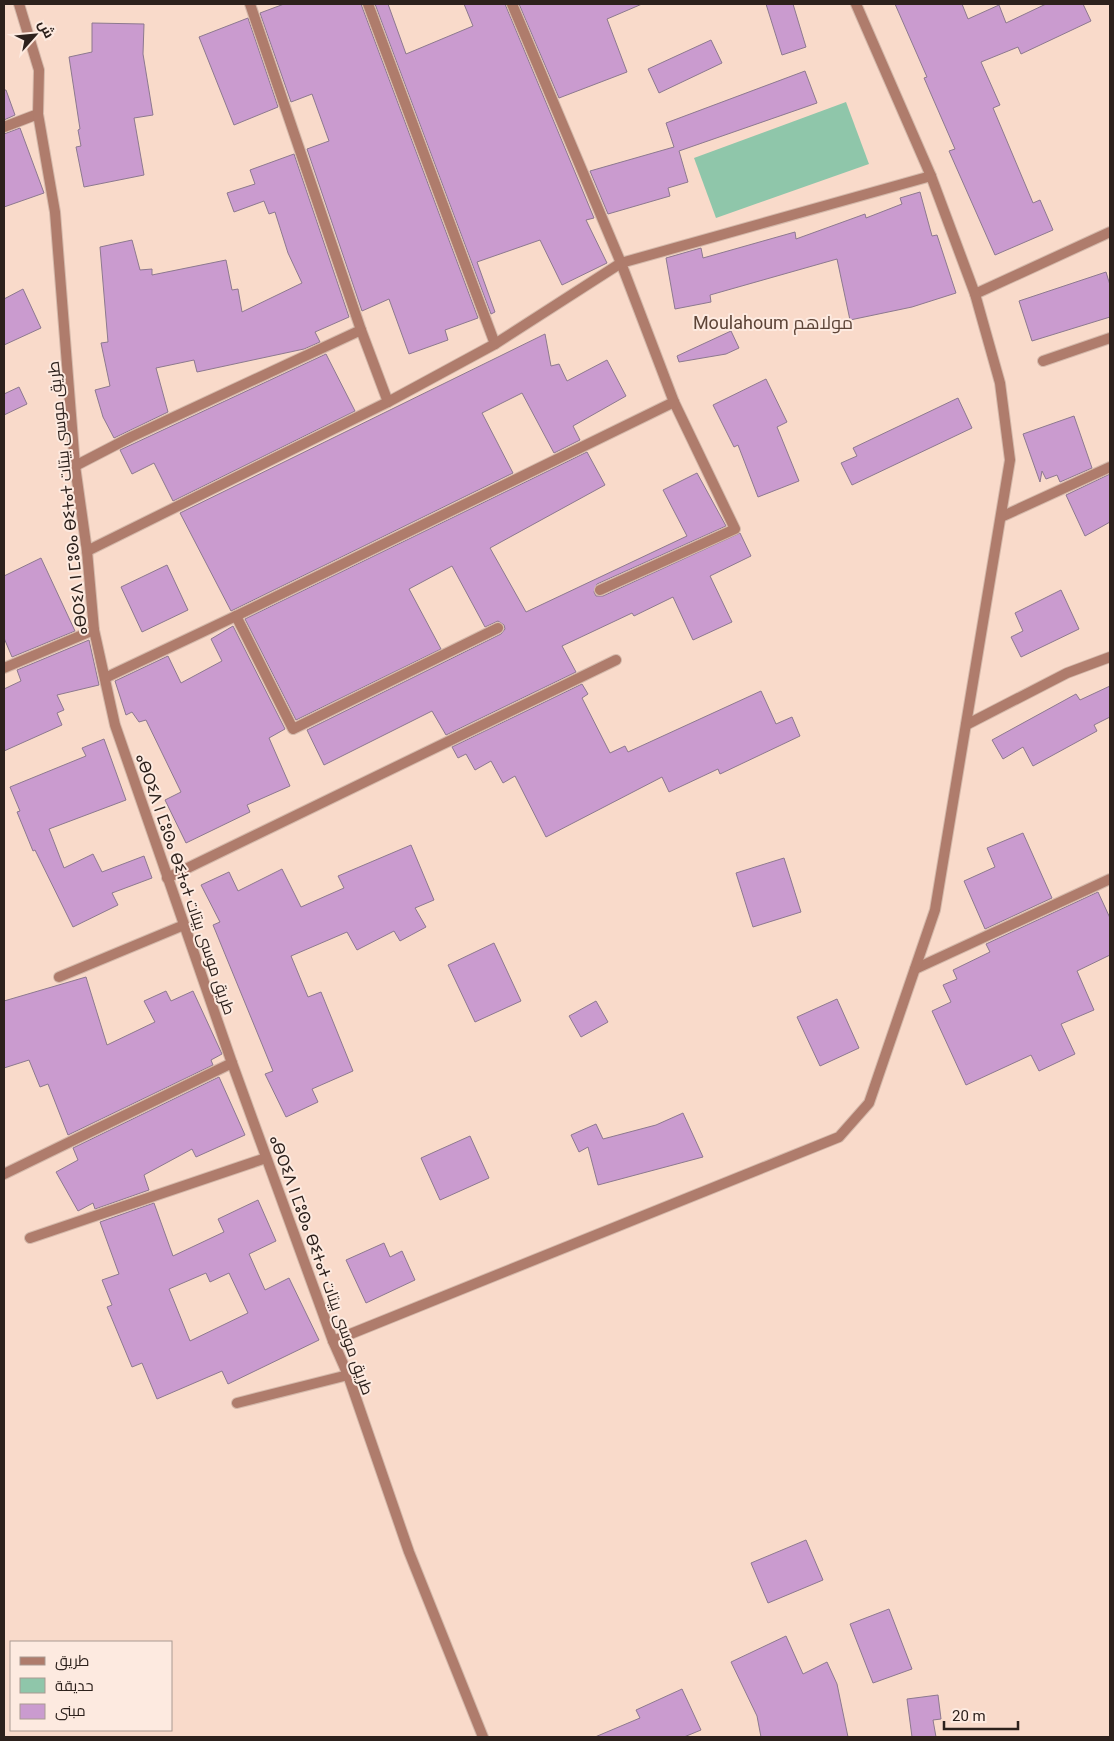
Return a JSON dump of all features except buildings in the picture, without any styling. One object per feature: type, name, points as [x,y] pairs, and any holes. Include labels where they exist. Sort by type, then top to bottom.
[{"type":"street","name":"ⴰⴱⵔⵉⴷ ⵏ ⵎⵓⵙⴰ ⴱⵉⵜⴰⵜ طريق موسى بيتات","points":[[19,4],[39,70],[38,114],[55,212],[75,466],[87,551],[94,630],[115,725],[232,1063],[333,1341],[348,1375],[409,1552],[484,1737]]},
{"type":"street","points":[[250,4],[361,330],[388,402]]},
{"type":"street","points":[[368,4],[495,344]]},
{"type":"street","points":[[512,4],[621,263],[674,402],[734,529],[600,590]]},
{"type":"street","points":[[333,1341],[839,1138],[869,1103],[935,910],[1010,460],[1000,383],[975,294],[931,176],[856,4]]},
{"type":"street","points":[[4,126],[38,114]]},
{"type":"street","points":[[87,551],[388,402],[495,344],[621,263],[931,176]]},
{"type":"street","points":[[975,294],[1110,232]]},
{"type":"street","points":[[75,466],[131,437],[361,330]]},
{"type":"street","points":[[1042,361],[1110,338]]},
{"type":"street","points":[[104,678],[236,616],[674,402]]},
{"type":"street","points":[[1001,517],[1110,467]]},
{"type":"street","points":[[236,616],[293,729],[498,628]]},
{"type":"street","points":[[4,668],[94,630]]},
{"type":"street","points":[[966,725],[1067,673],[1110,657]]},
{"type":"street","points":[[167,878],[616,660]]},
{"type":"street","points":[[915,969],[1110,878]]},
{"type":"street","points":[[59,977],[184,925]]},
{"type":"street","points":[[4,1174],[232,1063]]},
{"type":"street","points":[[30,1238],[266,1158]]},
{"type":"street","points":[[237,1402],[348,1375]]},
{"type":"green space","points":[[846,102],[869,164],[716,218],[694,158]]},
{"type":"district","name":"Moulahoum مولاهم","points":[[773,323]]}]
